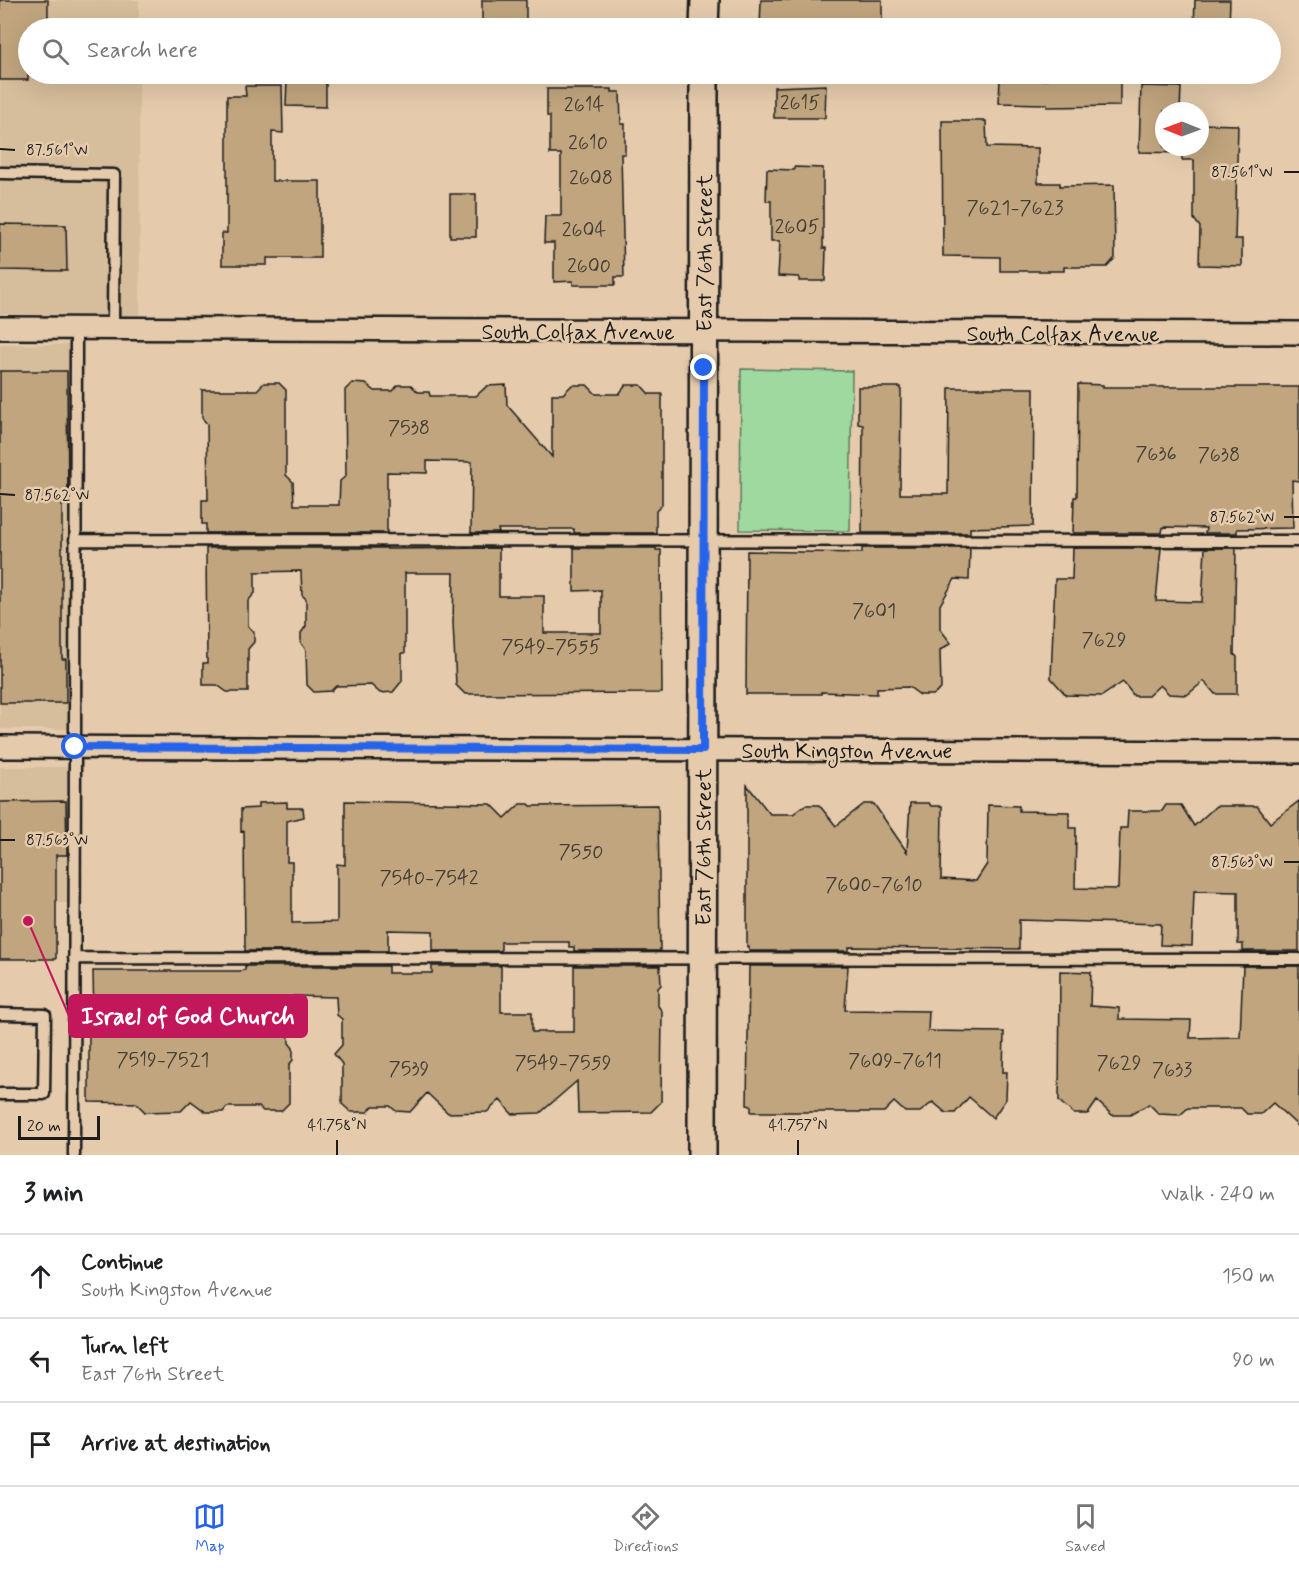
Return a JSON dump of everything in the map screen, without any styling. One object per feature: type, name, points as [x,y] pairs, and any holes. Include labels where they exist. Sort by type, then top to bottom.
[{"type":"street","points":[[704,18],[705,0]]},
{"type":"street","name":"East 76th Street","points":[[702,1155],[704,84]]},
{"type":"street","name":"South Colfax Avenue","points":[[0,328],[1299,333]]},
{"type":"street","name":"South Kingston Avenue","points":[[0,747],[1299,752]]},
{"type":"lane","points":[[0,173],[114,175],[113,329]]},
{"type":"lane","points":[[74,1155],[76,329]]},
{"type":"lane","points":[[75,540],[1299,541]]},
{"type":"lane","points":[[74,958],[1299,959]]},
{"type":"lane","points":[[0,1014],[45,1015],[44,1094],[0,1094]]},
{"type":"shaded area","points":[[0,0],[139,0],[139,18],[18,18],[18,84],[139,84],[140,315],[0,314]]},
{"type":"shaded area","points":[[0,344],[76,345],[75,729],[0,729]]},
{"type":"shaded area","points":[[0,767],[74,767],[74,903],[0,903]]},
{"type":"green space","points":[[741,369],[852,371],[850,531],[740,530]]},
{"type":"building","points":[[0,0],[48,0],[48,18],[18,18],[18,80],[0,80]]},
{"type":"building","points":[[482,0],[526,0],[526,18],[482,18]]},
{"type":"building","points":[[761,0],[882,0],[882,18],[760,18]]},
{"type":"building","points":[[1195,0],[1230,0],[1229,18],[1194,18]]},
{"type":"building","points":[[287,84],[326,84],[326,107],[286,106]]},
{"type":"building","points":[[1000,84],[1120,84],[1120,106],[1047,107],[1047,104],[999,103]]},
{"type":"building","points":[[826,85],[825,118],[774,118],[774,87]]},
{"type":"building","points":[[245,86],[282,86],[283,133],[272,132],[272,181],[320,181],[320,258],[267,258],[267,265],[222,265],[222,233],[227,233],[227,96],[246,96]]},
{"type":"building","points":[[1141,86],[1181,87],[1180,102],[1155,102],[1155,152],[1139,152]]},
{"type":"building","points":[[547,89],[612,89],[612,92],[620,92],[621,124],[625,124],[625,154],[621,154],[624,277],[615,277],[615,285],[573,285],[573,281],[554,282],[554,243],[544,243],[545,216],[561,216],[561,154],[550,154]]},
{"type":"building","points":[[942,121],[986,121],[987,147],[1038,148],[1038,183],[1060,183],[1060,186],[1114,185],[1115,258],[1107,267],[1064,267],[1064,271],[1000,271],[1000,257],[943,256]]},
{"type":"building","points":[[1209,124],[1238,125],[1235,239],[1242,239],[1242,266],[1199,265],[1200,227],[1194,219],[1194,160],[1182,160],[1182,156],[1209,156]]},
{"type":"building","points":[[794,167],[823,168],[825,281],[799,281],[799,277],[778,276],[780,241],[771,241],[771,201],[766,201],[767,169],[794,170]]},
{"type":"building","points":[[450,194],[476,194],[476,237],[450,237]]},
{"type":"building","points":[[0,224],[66,225],[67,271],[0,270]]},
{"type":"building","points":[[0,371],[67,371],[68,505],[62,505],[62,659],[66,659],[66,703],[0,703]]},
{"type":"building","points":[[264,383],[279,383],[286,390],[286,475],[293,482],[294,505],[339,505],[340,481],[346,476],[345,390],[352,383],[366,384],[375,391],[393,391],[398,385],[411,385],[418,392],[429,392],[430,396],[476,396],[487,386],[506,385],[507,405],[552,457],[552,394],[563,394],[572,385],[587,385],[596,394],[619,394],[626,385],[641,385],[649,394],[662,394],[662,505],[656,511],[656,533],[574,533],[574,529],[498,529],[499,533],[471,533],[472,462],[427,461],[427,473],[387,472],[387,533],[206,533],[206,524],[202,524],[202,500],[208,500],[207,424],[202,418],[202,390],[257,390]]},
{"type":"building","points":[[1078,384],[1103,385],[1103,387],[1299,387],[1299,481],[1292,480],[1293,528],[1237,529],[1237,533],[1205,533],[1206,528],[1163,527],[1162,533],[1073,533],[1074,497],[1077,497]]},
{"type":"building","points":[[858,387],[901,387],[900,494],[948,494],[949,388],[1034,388],[1033,526],[970,528],[970,533],[862,533],[863,425],[858,424]]},
{"type":"building","points":[[206,548],[499,548],[499,596],[544,596],[544,633],[601,633],[601,590],[574,591],[574,548],[656,548],[656,550],[661,550],[662,693],[465,694],[456,685],[453,623],[454,573],[405,573],[405,653],[402,653],[402,681],[393,692],[380,693],[371,685],[336,686],[331,691],[314,692],[307,685],[306,650],[301,643],[301,633],[306,626],[306,599],[302,595],[301,571],[255,572],[255,593],[248,601],[248,626],[254,632],[254,642],[248,649],[248,692],[227,692],[217,685],[203,685],[203,663],[207,663]]},
{"type":"building","points":[[862,548],[970,548],[969,580],[955,579],[940,605],[940,629],[951,643],[940,650],[941,689],[933,695],[920,695],[909,687],[877,688],[877,694],[821,692],[821,694],[746,694],[747,551],[862,553]]},
{"type":"building","points":[[1073,548],[1161,548],[1156,601],[1202,602],[1205,548],[1236,548],[1234,654],[1237,657],[1237,694],[1215,694],[1204,681],[1187,695],[1169,694],[1160,685],[1148,696],[1134,696],[1123,682],[1102,696],[1066,695],[1051,678],[1055,579],[1072,579]]},
{"type":"building","points":[[747,785],[770,814],[793,814],[805,805],[819,805],[836,826],[864,804],[874,804],[907,852],[910,803],[942,806],[941,879],[976,881],[987,864],[988,805],[1019,806],[1019,811],[1069,812],[1069,828],[1076,828],[1075,888],[1118,889],[1120,828],[1127,828],[1128,811],[1162,811],[1166,805],[1181,805],[1194,826],[1216,806],[1257,806],[1270,823],[1299,801],[1299,951],[1243,951],[1243,944],[1238,944],[1238,892],[1194,891],[1192,946],[1160,945],[1161,924],[1019,920],[1019,949],[849,947],[849,951],[749,951],[747,947]]},
{"type":"building","points":[[66,801],[67,855],[56,855],[56,959],[0,959],[0,802]]},
{"type":"building","points":[[345,801],[491,804],[505,818],[520,804],[531,806],[658,805],[660,951],[574,951],[574,947],[569,947],[569,942],[501,942],[501,951],[433,951],[433,931],[388,930],[388,951],[245,951],[244,831],[241,832],[241,809],[258,808],[258,803],[287,802],[287,808],[303,808],[304,817],[287,821],[287,862],[292,862],[292,923],[337,922],[337,864],[345,865]]},
{"type":"building","points":[[245,966],[388,966],[388,973],[432,973],[432,966],[501,966],[501,1012],[532,1012],[532,1032],[574,1032],[574,966],[660,966],[661,985],[658,988],[658,1006],[662,1011],[661,1102],[651,1112],[578,1113],[577,1081],[540,1113],[512,1114],[500,1100],[487,1112],[448,1113],[427,1093],[410,1112],[396,1111],[390,1106],[373,1106],[368,1112],[351,1112],[342,1104],[342,1064],[334,1054],[342,1045],[342,1019],[337,1015],[336,997],[293,996],[292,1014],[288,1019],[289,1043],[293,1048],[293,1060],[289,1065],[289,1103],[281,1111],[263,1111],[259,1107],[227,1107],[223,1112],[206,1112],[191,1101],[181,1111],[145,1112],[136,1103],[89,1102],[89,1022],[94,1022],[93,971],[240,971],[245,970]]},
{"type":"building","points":[[749,966],[848,966],[845,1010],[929,1011],[928,1031],[1004,1032],[1003,1072],[1007,1072],[1006,1099],[993,1118],[969,1097],[955,1113],[946,1113],[933,1102],[920,1112],[905,1112],[894,1102],[884,1112],[751,1112],[751,1106],[747,1105]]},
{"type":"building","points":[[1243,966],[1299,966],[1299,1127],[1273,1103],[1261,1114],[1247,1114],[1241,1108],[1188,1108],[1180,1115],[1159,1114],[1149,1104],[1130,1115],[1112,1115],[1097,1101],[1088,1114],[1074,1114],[1059,1101],[1060,971],[1091,972],[1090,1006],[1119,1008],[1119,1019],[1191,1020],[1190,1038],[1240,1037]]},
{"type":"place","name":"Israel of God Church","points":[[28,921]]},
{"type":"route","points":[[75,747],[703,750],[704,368]]}]
